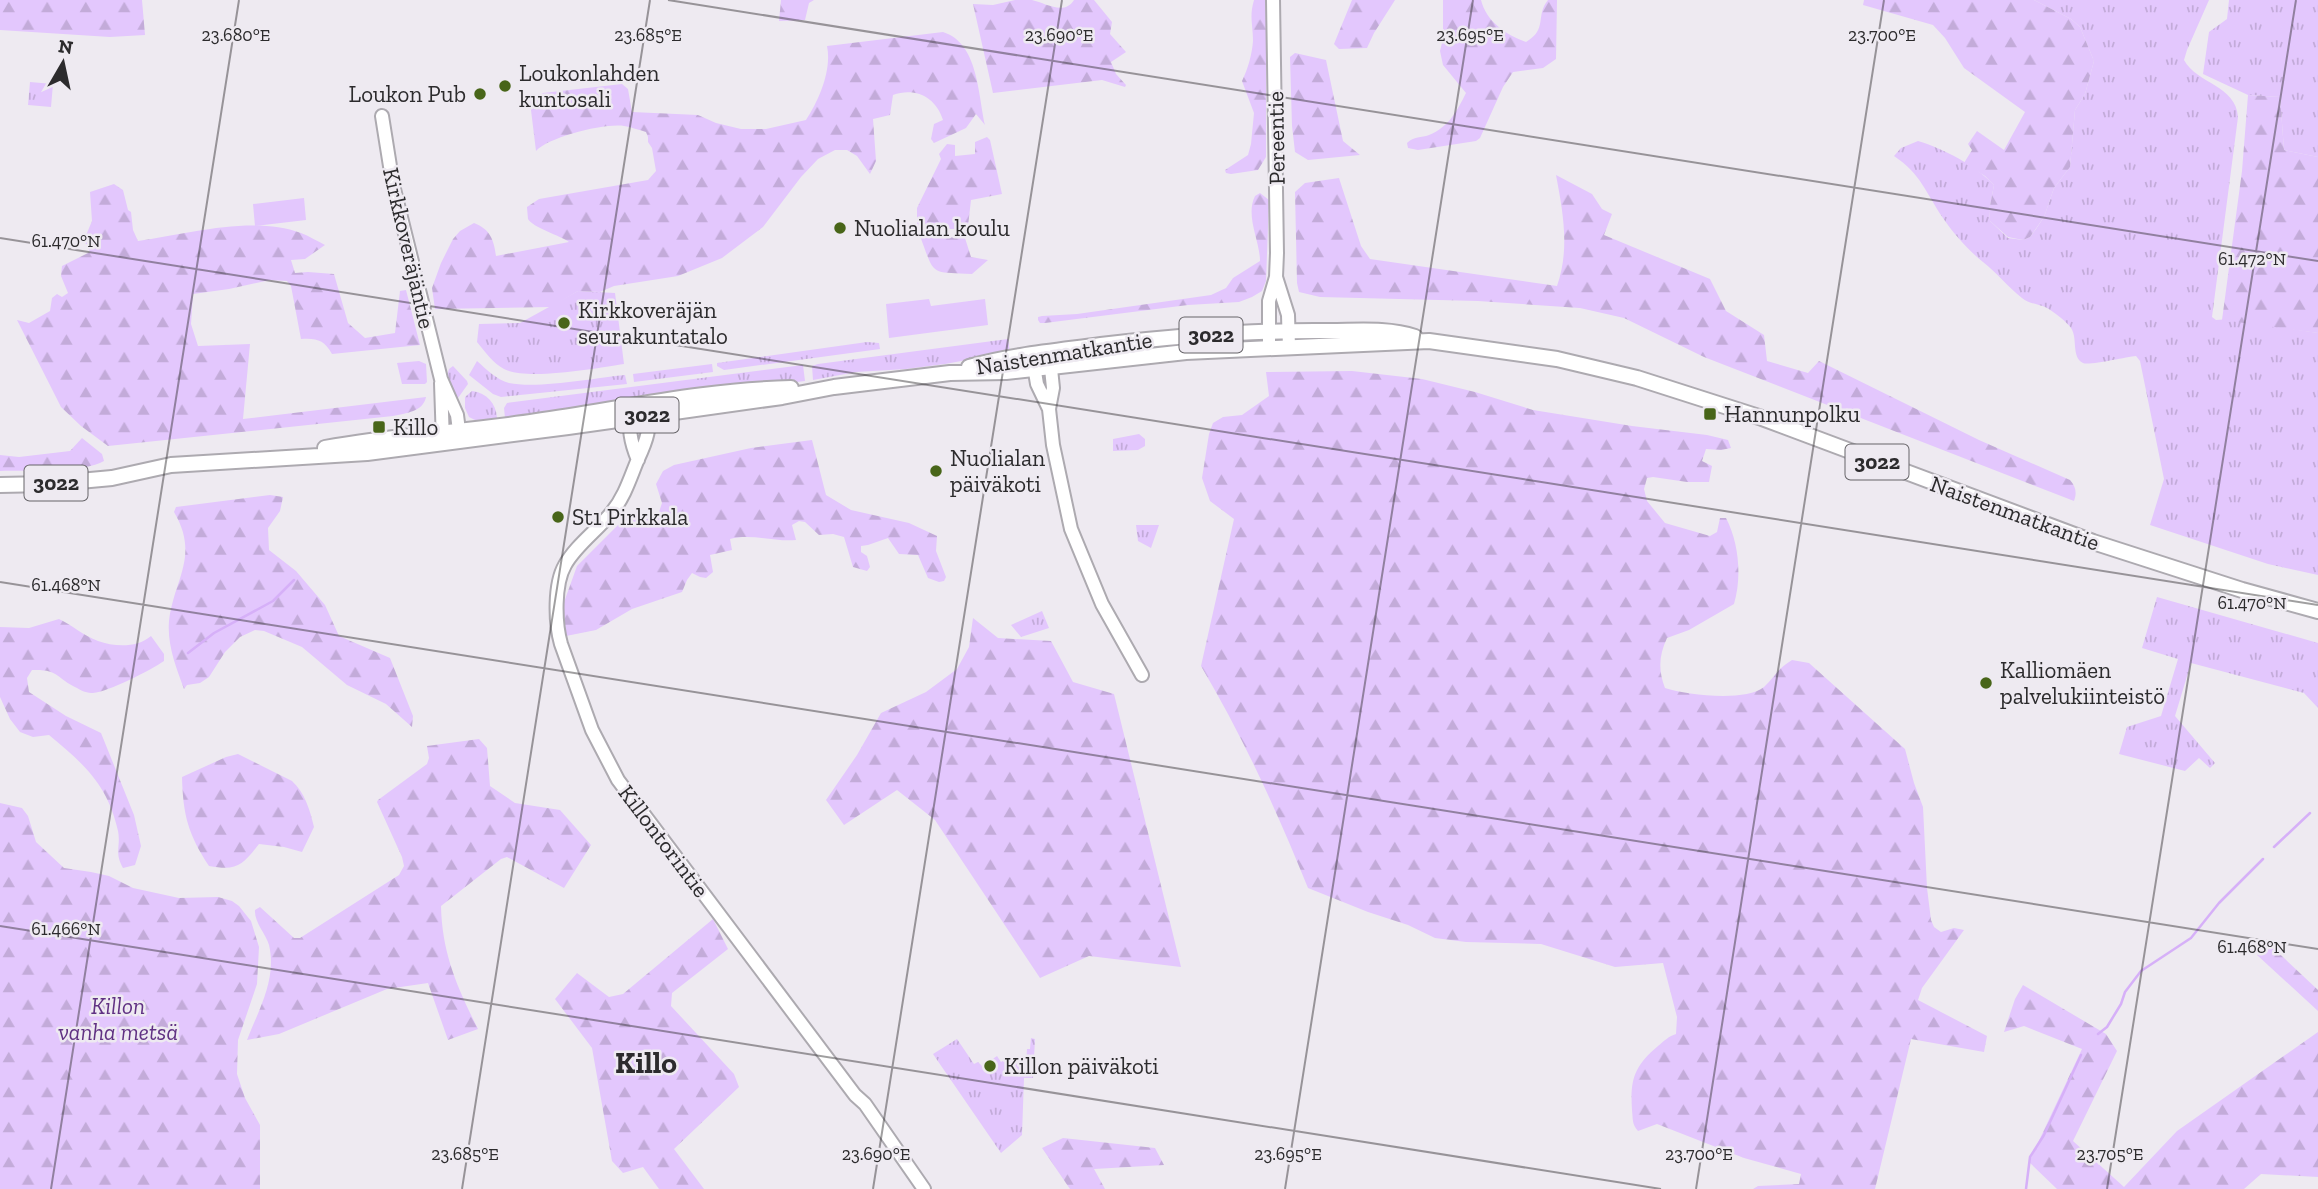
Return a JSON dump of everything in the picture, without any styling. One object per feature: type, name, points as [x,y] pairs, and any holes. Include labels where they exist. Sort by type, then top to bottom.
[{"type":"main road","name":"Naistenmatkantie","points":[[0,485],[148,478],[238,462],[279,458],[339,445],[460,435],[638,411],[782,397],[834,387],[950,373],[989,361],[1033,362],[1153,339],[1288,330],[1404,333],[1429,341],[1557,359],[1637,378],[1762,418],[2093,542],[2242,590],[2318,611]]},
{"type":"main road","name":"Naistenmatkantie","points":[[1050,359],[1429,341]]},
{"type":"street","name":"Pereentie","points":[[1269,348],[1269,301],[1276,277],[1273,0]]},
{"type":"street","name":"Kirkkoveräjäntie","points":[[382,116],[393,186],[441,379],[457,415],[460,435]]},
{"type":"street","name":"Pereentie","points":[[1276,277],[1287,315],[1289,347]]},
{"type":"street","points":[[1050,359],[1053,388],[1049,409],[1057,465],[1071,529],[1102,604],[1142,676]]},
{"type":"street","points":[[1033,362],[1041,394],[1049,409]]},
{"type":"street","name":"Kirkkoveräjäntie","points":[[441,379],[442,436]]},
{"type":"street","points":[[638,411],[630,440],[638,460]]},
{"type":"street","name":"Killontorintie","points":[[638,411],[647,438],[629,485],[620,502],[565,565],[559,586],[557,632],[592,730],[618,780],[650,825],[780,992],[855,1095],[866,1104],[924,1189]]},
{"type":"green space","points":[[0,0],[142,0],[145,35],[110,37],[0,30]]},
{"type":"green space","points":[[781,0],[814,0],[809,3],[805,20],[779,21]]},
{"type":"green space","points":[[1015,0],[1032,0],[1060,8],[1070,5],[1074,0],[1094,0],[1112,22],[1110,34],[1126,52],[1111,62],[1125,87],[1102,80],[993,93],[973,4],[993,5]]},
{"type":"green space","points":[[1254,0],[1266,0],[1266,157],[1258,170],[1231,174],[1225,170],[1248,155],[1251,144],[1254,113],[1242,81],[1252,46],[1251,16]]},
{"type":"green space","points":[[1352,0],[1395,0],[1367,48],[1339,49],[1334,44]]},
{"type":"green space","points":[[1443,0],[1481,0],[1492,21],[1526,42],[1537,32],[1548,0],[1557,0],[1556,59],[1543,68],[1513,72],[1503,87],[1480,138],[1476,141],[1418,150],[1408,148],[1407,143],[1410,141],[1436,132],[1447,123],[1466,93],[1443,65],[1440,51],[1443,39]]},
{"type":"green space","points":[[1864,0],[2034,0],[2071,19],[2080,27],[2094,61],[2085,94],[2075,110],[2070,167],[2054,188],[2044,217],[2030,237],[2023,240],[2008,237],[1990,221],[1994,185],[1964,163],[1972,150],[1968,144],[1977,131],[2004,150],[2025,112],[1964,68],[1945,38],[1933,25],[1863,5]]},
{"type":"green space","points":[[2034,0],[2209,0],[2184,60],[2198,75],[2231,98],[2238,117],[2212,317],[2216,320],[2230,319],[2318,333],[2318,575],[2268,564],[2150,525],[2164,479],[2140,361],[2136,356],[2092,363],[2079,360],[2073,332],[2069,326],[2047,308],[2022,298],[1972,253],[1947,224],[1917,177],[1894,156],[1901,148],[1918,141],[1959,158],[1994,185],[1990,221],[2008,238],[2023,240],[2030,237],[2044,217],[2054,188],[2070,167],[2075,110],[2085,94],[2094,61],[2080,27],[2071,19]]},
{"type":"green space","points":[[2229,0],[2318,0],[2318,157],[2284,150],[2280,97],[2248,95],[2203,74],[2209,32],[2227,19]]},
{"type":"green space","points":[[943,32],[955,38],[970,58],[978,84],[985,125],[976,114],[966,128],[934,143],[931,139],[934,124],[943,120],[935,105],[917,93],[893,95],[890,115],[873,119],[876,161],[870,174],[857,156],[847,150],[835,150],[818,159],[763,227],[722,258],[678,276],[614,286],[600,292],[578,291],[551,307],[435,309],[432,288],[441,263],[460,231],[474,223],[484,228],[492,240],[496,256],[569,242],[531,222],[528,219],[527,207],[539,199],[648,180],[656,171],[646,132],[624,126],[577,132],[552,141],[536,151],[530,102],[543,93],[622,84],[628,89],[632,112],[698,115],[741,129],[766,129],[806,120],[823,84],[828,65],[827,46]]},
{"type":"green space","points":[[1295,53],[1326,60],[1343,141],[1360,155],[1308,160],[1295,152],[1290,57]]},
{"type":"green space","points":[[30,82],[53,84],[51,107],[28,105]]},
{"type":"green space","points":[[2248,95],[2280,97],[2284,150],[2318,157],[2318,333],[2222,320],[2242,171]]},
{"type":"green space","points":[[987,137],[990,140],[1002,194],[971,200],[968,226],[964,229],[917,229],[917,208],[941,159],[939,154],[947,144],[955,145],[955,156],[975,154],[975,142]]},
{"type":"green space","points":[[1556,175],[1592,194],[1602,209],[1612,214],[1604,235],[1710,279],[1726,311],[1764,335],[1767,361],[1808,373],[1819,361],[1979,440],[2070,480],[2075,490],[2074,501],[1704,357],[1624,318],[1580,308],[1478,301],[1320,297],[1299,292],[1295,192],[1305,183],[1339,178],[1361,246],[1370,259],[1557,286],[1564,244],[1563,217]]},
{"type":"green space","points":[[114,184],[123,190],[138,241],[220,228],[262,226],[301,233],[325,245],[305,259],[291,260],[295,273],[334,274],[348,323],[365,338],[395,333],[400,291],[406,290],[420,345],[332,354],[320,341],[301,339],[291,286],[287,281],[270,280],[193,294],[191,324],[198,346],[250,344],[243,419],[426,397],[424,402],[413,411],[393,416],[108,446],[61,407],[17,320],[29,323],[50,311],[52,298],[57,294],[62,297],[68,293],[61,276],[62,266],[90,252],[84,240],[92,221],[90,192]]},
{"type":"green space","points":[[1260,193],[1269,200],[1266,281],[1262,291],[1252,297],[1239,302],[1188,305],[1045,323],[1038,320],[1038,317],[1042,316],[1077,314],[1211,295],[1226,288],[1233,278],[1260,261],[1252,220],[1252,204],[1255,196]]},
{"type":"green space","points":[[304,198],[306,220],[255,226],[253,204]]},
{"type":"green space","points":[[920,236],[965,238],[971,257],[988,260],[972,274],[941,272],[928,259]]},
{"type":"green space","points":[[578,291],[615,293],[624,364],[545,374],[514,372],[496,364],[477,342],[479,324],[520,323]]},
{"type":"green space","points":[[929,299],[931,306],[985,299],[988,325],[889,338],[886,304]]},
{"type":"green space","points":[[1008,339],[1010,352],[945,364],[856,372],[813,380],[812,366],[818,364]]},
{"type":"green space","points":[[867,342],[879,343],[880,349],[724,370],[717,366],[717,363]]},
{"type":"green space","points":[[419,361],[426,364],[427,382],[402,384],[397,363]]},
{"type":"green space","points":[[477,361],[505,382],[521,385],[625,375],[627,384],[501,397],[469,375]]},
{"type":"green space","points":[[712,364],[713,372],[634,382],[633,374]]},
{"type":"green space","points":[[803,365],[805,381],[505,418],[504,408],[507,403]]},
{"type":"green space","points":[[453,366],[468,384],[458,398],[455,398],[447,376]]},
{"type":"green space","points":[[1352,371],[1422,379],[1533,410],[1728,440],[1731,448],[1706,449],[1702,461],[1712,466],[1709,482],[1653,477],[1647,478],[1644,489],[1647,501],[1665,523],[1710,536],[1717,532],[1720,518],[1726,518],[1734,538],[1738,560],[1734,604],[1689,630],[1667,638],[1660,663],[1665,688],[1701,695],[1744,694],[1764,687],[1792,660],[1809,663],[1905,749],[1923,807],[1931,920],[1934,927],[1941,932],[1954,928],[1964,930],[1922,988],[1918,1000],[1987,1036],[1984,1052],[1911,1039],[1875,1189],[1753,1189],[1758,1186],[1799,1184],[1801,1174],[1744,1158],[1657,1124],[1638,1131],[1632,1110],[1635,1074],[1650,1053],[1676,1034],[1677,1017],[1663,963],[1615,967],[1541,944],[1466,942],[1435,938],[1408,925],[1308,888],[1259,775],[1201,666],[1234,519],[1210,501],[1202,478],[1213,423],[1223,417],[1242,415],[1269,396],[1266,372]]},
{"type":"green space","points":[[472,391],[490,400],[497,418],[477,421],[469,417],[465,408],[465,397]]},
{"type":"green space","points":[[1139,434],[1145,439],[1145,446],[1138,450],[1113,451],[1113,439]]},
{"type":"green space","points":[[82,438],[102,454],[104,461],[69,469],[0,471],[0,455],[19,457],[70,451]]},
{"type":"green space","points":[[812,440],[826,495],[851,510],[909,523],[937,536],[936,551],[946,577],[944,581],[928,578],[918,555],[899,554],[888,538],[861,546],[861,552],[867,556],[870,567],[867,571],[853,567],[844,537],[833,534],[819,535],[805,522],[799,521],[792,525],[796,540],[746,537],[730,539],[732,550],[710,555],[713,572],[706,578],[692,573],[682,592],[632,609],[596,630],[566,636],[563,605],[577,566],[627,516],[635,512],[636,518],[644,521],[659,512],[662,503],[656,484],[663,471],[674,465],[751,448]]},
{"type":"green space","points":[[270,495],[283,497],[280,511],[268,528],[269,550],[296,571],[325,605],[339,636],[390,658],[413,716],[412,727],[386,704],[347,685],[302,647],[264,631],[255,630],[240,637],[225,652],[209,677],[200,683],[187,685],[184,689],[169,639],[169,621],[185,555],[185,542],[174,512],[176,507]]},
{"type":"green space","points":[[1136,525],[1159,525],[1151,548],[1138,541]]},
{"type":"green space","points":[[2157,597],[2318,643],[2318,708],[2304,693],[2191,663],[2175,716],[2215,763],[2210,768],[2199,758],[2185,771],[2119,754],[2127,727],[2161,716],[2178,659],[2142,648]]},
{"type":"green space","points":[[1042,611],[1049,628],[1021,637],[1011,625]]},
{"type":"green space","points":[[973,618],[998,638],[1051,641],[1073,682],[1114,694],[1181,967],[1089,956],[1040,978],[935,820],[897,790],[844,825],[826,800],[857,755],[881,713],[926,692],[957,669],[969,647]]},
{"type":"green space","points":[[59,619],[105,643],[133,644],[151,636],[164,654],[164,661],[150,670],[100,692],[80,690],[47,671],[32,670],[27,678],[29,692],[66,716],[101,733],[134,815],[141,846],[135,865],[123,868],[120,862],[114,815],[93,777],[49,735],[33,737],[20,732],[10,719],[0,697],[0,627],[29,628]]},
{"type":"green space","points":[[479,739],[487,748],[490,786],[515,803],[560,810],[591,845],[564,888],[507,857],[441,906],[444,939],[452,969],[478,1029],[448,1040],[428,983],[387,989],[279,1034],[247,1040],[266,994],[271,970],[269,945],[256,919],[255,910],[260,907],[294,938],[300,938],[399,875],[404,866],[402,857],[378,800],[427,764],[427,746]]},
{"type":"green space","points":[[238,754],[292,781],[304,796],[314,827],[302,852],[259,844],[238,865],[226,868],[209,866],[188,824],[182,777]]},
{"type":"green space","name":"Killon vanha metsä","points":[[0,803],[22,808],[28,816],[36,842],[64,868],[109,876],[133,888],[179,898],[218,897],[239,906],[251,921],[259,947],[257,984],[238,1040],[237,1074],[245,1098],[260,1125],[260,1189],[0,1189]]},
{"type":"green space","points":[[713,919],[728,949],[672,993],[671,1006],[734,1074],[739,1087],[674,1149],[704,1189],[659,1189],[643,1167],[623,1173],[612,1161],[592,1048],[555,999],[577,973],[609,997],[623,994]]},
{"type":"green space","points":[[2268,943],[2318,990],[2318,1011],[2257,955]]},
{"type":"green space","points":[[2023,985],[2106,1034],[2117,1051],[2073,1141],[2124,1187],[2177,1131],[2318,1032],[2318,1177],[2261,1174],[2244,1189],[2057,1189],[2029,1162],[2082,1049],[2024,1026],[2004,1032],[2015,999]]},
{"type":"green space","points":[[1031,1038],[1035,1039],[1033,1078],[1024,1078],[1022,1135],[1001,1153],[933,1054],[957,1039],[974,1064],[978,1062],[982,1066],[997,1056],[1001,1062],[1006,1059],[1026,1063]]},
{"type":"green space","points":[[1063,1138],[1155,1148],[1164,1165],[1094,1169],[1105,1189],[1070,1189],[1042,1148]]},
{"type":"waterway","points":[[188,653],[214,633],[273,601],[294,580]]},
{"type":"waterway","points":[[2274,847],[2310,813]]},
{"type":"waterway","points":[[2098,1034],[2107,1027],[2125,992],[2141,971],[2191,938],[2219,903],[2263,859]]},
{"type":"waterway","points":[[2026,1189],[2030,1157],[2044,1135],[2081,1055]]},
{"type":"place","name":"Loukonlahden kuntosali","points":[[505,86]]},
{"type":"place","name":"Loukon Pub","points":[[480,94]]},
{"type":"place","name":"Nuolialan koulu","points":[[840,228]]},
{"type":"place","name":"Kirkkoveräjän seurakuntatalo","points":[[564,323]]},
{"type":"place","name":"Hannunpolku","points":[[1710,414]]},
{"type":"place","name":"Killo","points":[[379,427]]},
{"type":"place","name":"Nuolialan päiväkoti","points":[[936,471]]},
{"type":"place","name":"St1 Pirkkala","points":[[558,517]]},
{"type":"place","name":"Kalliomäen palvelukiinteistö","points":[[1986,683]]},
{"type":"place","name":"Killon päiväkoti","points":[[990,1066]]},
{"type":"district","name":"Killo","points":[[646,1063]]}]
